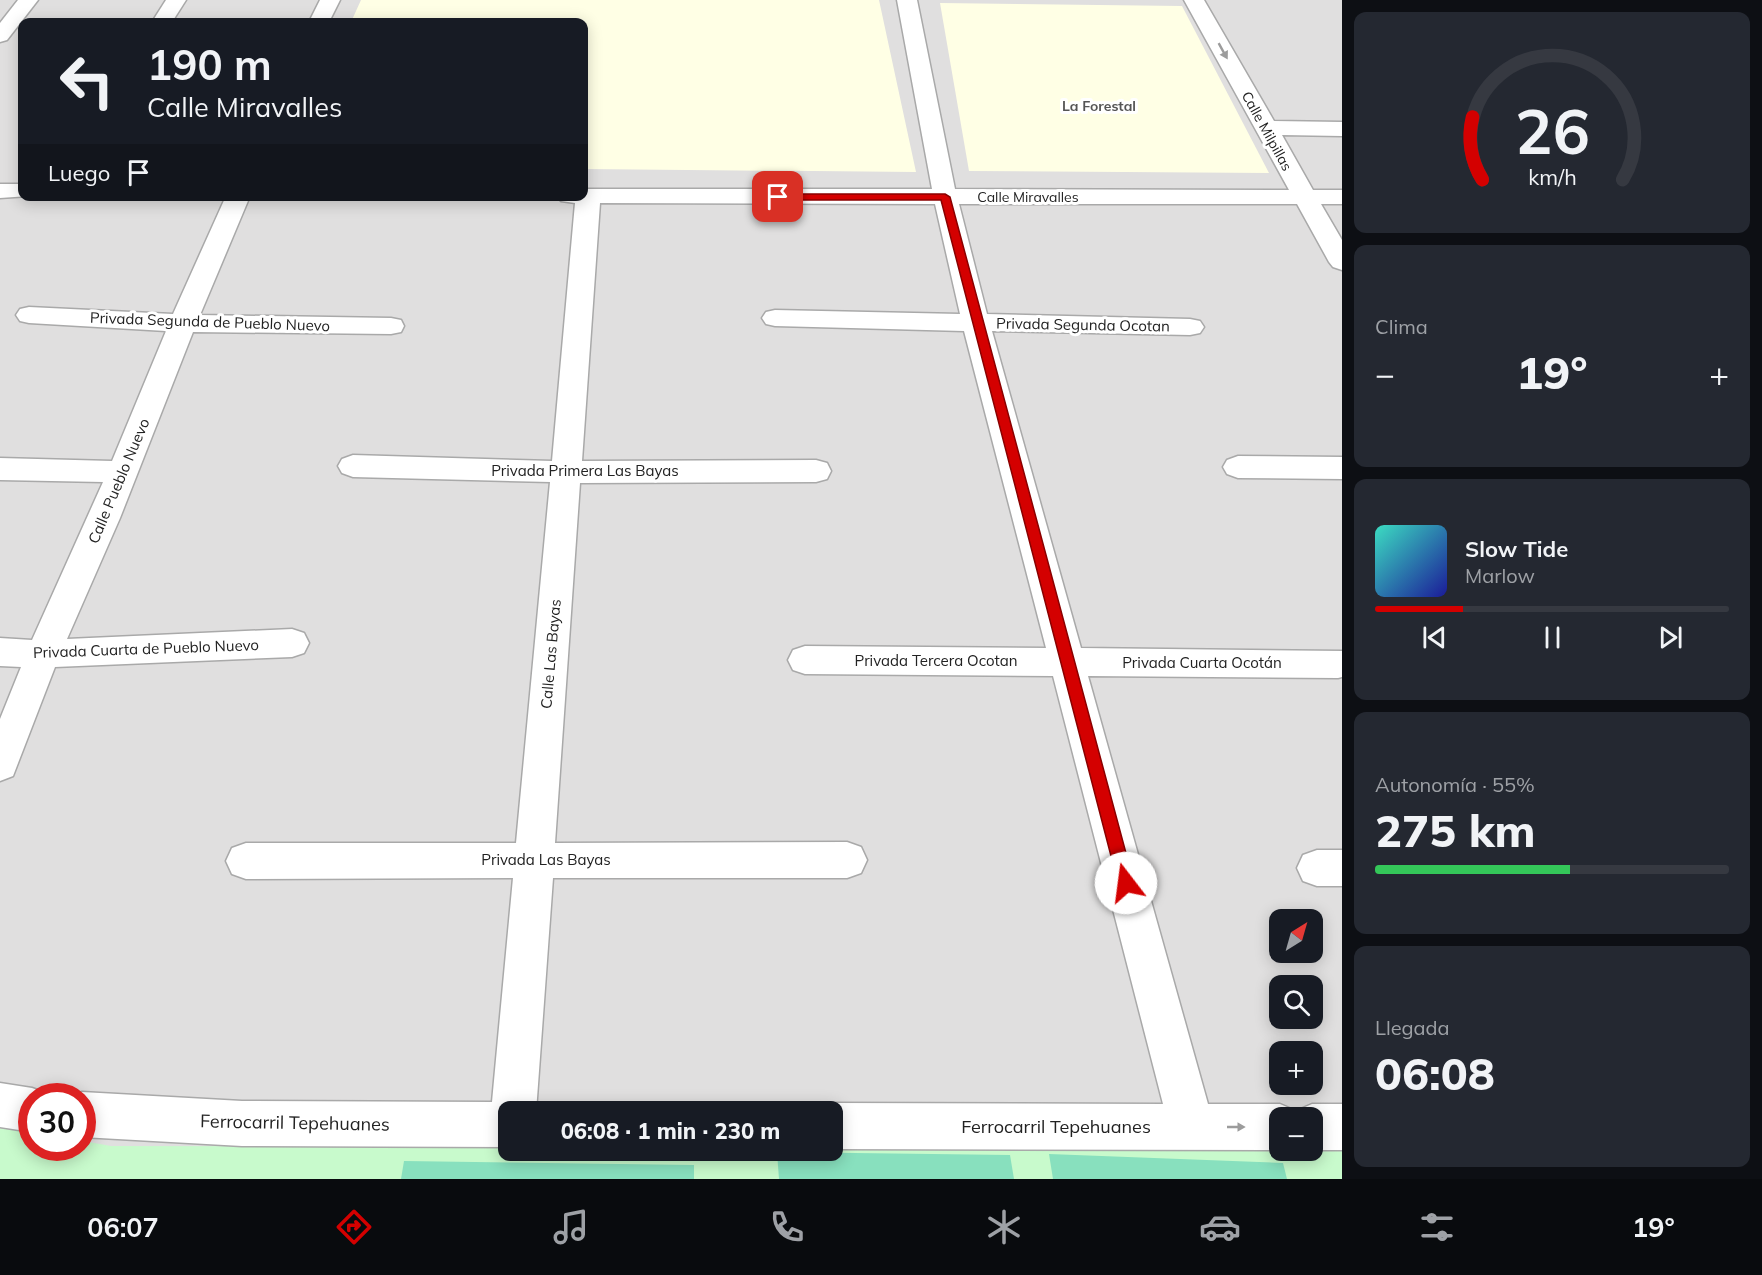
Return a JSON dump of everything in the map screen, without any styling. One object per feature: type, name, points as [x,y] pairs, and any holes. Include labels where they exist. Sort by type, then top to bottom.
[{"type":"street","points":[[0,36],[28,0]]},
{"type":"street","points":[[165,18],[176,0]]},
{"type":"street","points":[[321,18],[330,0]]},
{"type":"street","points":[[907,0],[945,197],[976,323],[1192,1127]]},
{"type":"street","name":"Calle Milpillas","points":[[1194,0],[1342,262]]},
{"type":"street","points":[[1266,128],[1342,129]]},
{"type":"street","points":[[0,191],[18,191]]},
{"type":"street","name":"Calle Miravalles","points":[[588,197],[1342,197]]},
{"type":"street","name":"Calle Pueblo Nuevo","points":[[0,765],[44,654],[236,201]]},
{"type":"street","name":"Calle Las Bayas","points":[[515,1101],[567,472],[579,201]]},
{"type":"street","name":"Privada Segunda de Pueblo Nuevo","points":[[29,315],[183,323],[392,326]]},
{"type":"street","name":"Privada Segunda Ocotan","points":[[775,318],[1190,327]]},
{"type":"street","name":"Privada Primera Las Bayas","points":[[353,466],[567,472],[816,471]]},
{"type":"street","points":[[1238,467],[1342,468]]},
{"type":"street","points":[[0,469],[123,471]]},
{"type":"street","name":"Privada Cuarta de Pueblo Nuevo","points":[[0,652],[44,654],[292,643]]},
{"type":"street","name":"Privada Tercera Ocotan","points":[[805,660],[1066,662]]},
{"type":"street","name":"Privada Cuarta Ocotán","points":[[1066,662],[1338,664]]},
{"type":"street","name":"Privada Las Bayas","points":[[246,861],[847,860]]},
{"type":"street","points":[[0,1105],[18,1108]]},
{"type":"street","name":"Ferrocarril Tepehuanes","points":[[96,1116],[138,1120],[257,1123],[498,1124]]},
{"type":"street","name":"Ferrocarril Tepehuanes","points":[[843,1126],[1269,1127]]},
{"type":"street","points":[[1323,1127],[1342,1127]]},
{"type":"shaded area","points":[[0,0],[1342,0],[1342,1179],[0,1179]]},
{"type":"shaded area","points":[[361,0],[879,0],[916,172],[588,169],[588,18],[353,18]]},
{"type":"shaded area","points":[[940,3],[1182,6],[1269,173],[969,171]]},
{"type":"green space","points":[[0,1128],[18,1131],[18,1161],[96,1161],[96,1143],[111,1146],[498,1147],[498,1161],[843,1161],[843,1148],[1269,1150],[1269,1161],[1323,1161],[1323,1150],[1342,1150],[1342,1179],[0,1179]]},
{"type":"green space","points":[[843,1153],[1010,1155],[1014,1179],[779,1179],[778,1161],[843,1161]]},
{"type":"green space","points":[[1049,1154],[1283,1163],[1287,1179],[1053,1179]]},
{"type":"green space","points":[[404,1161],[694,1165],[694,1179],[401,1179]]},
{"type":"district","name":"La Forestal","points":[[1099,106]]},
{"type":"route","points":[[778,197],[945,197],[976,323],[1126,883]]}]
